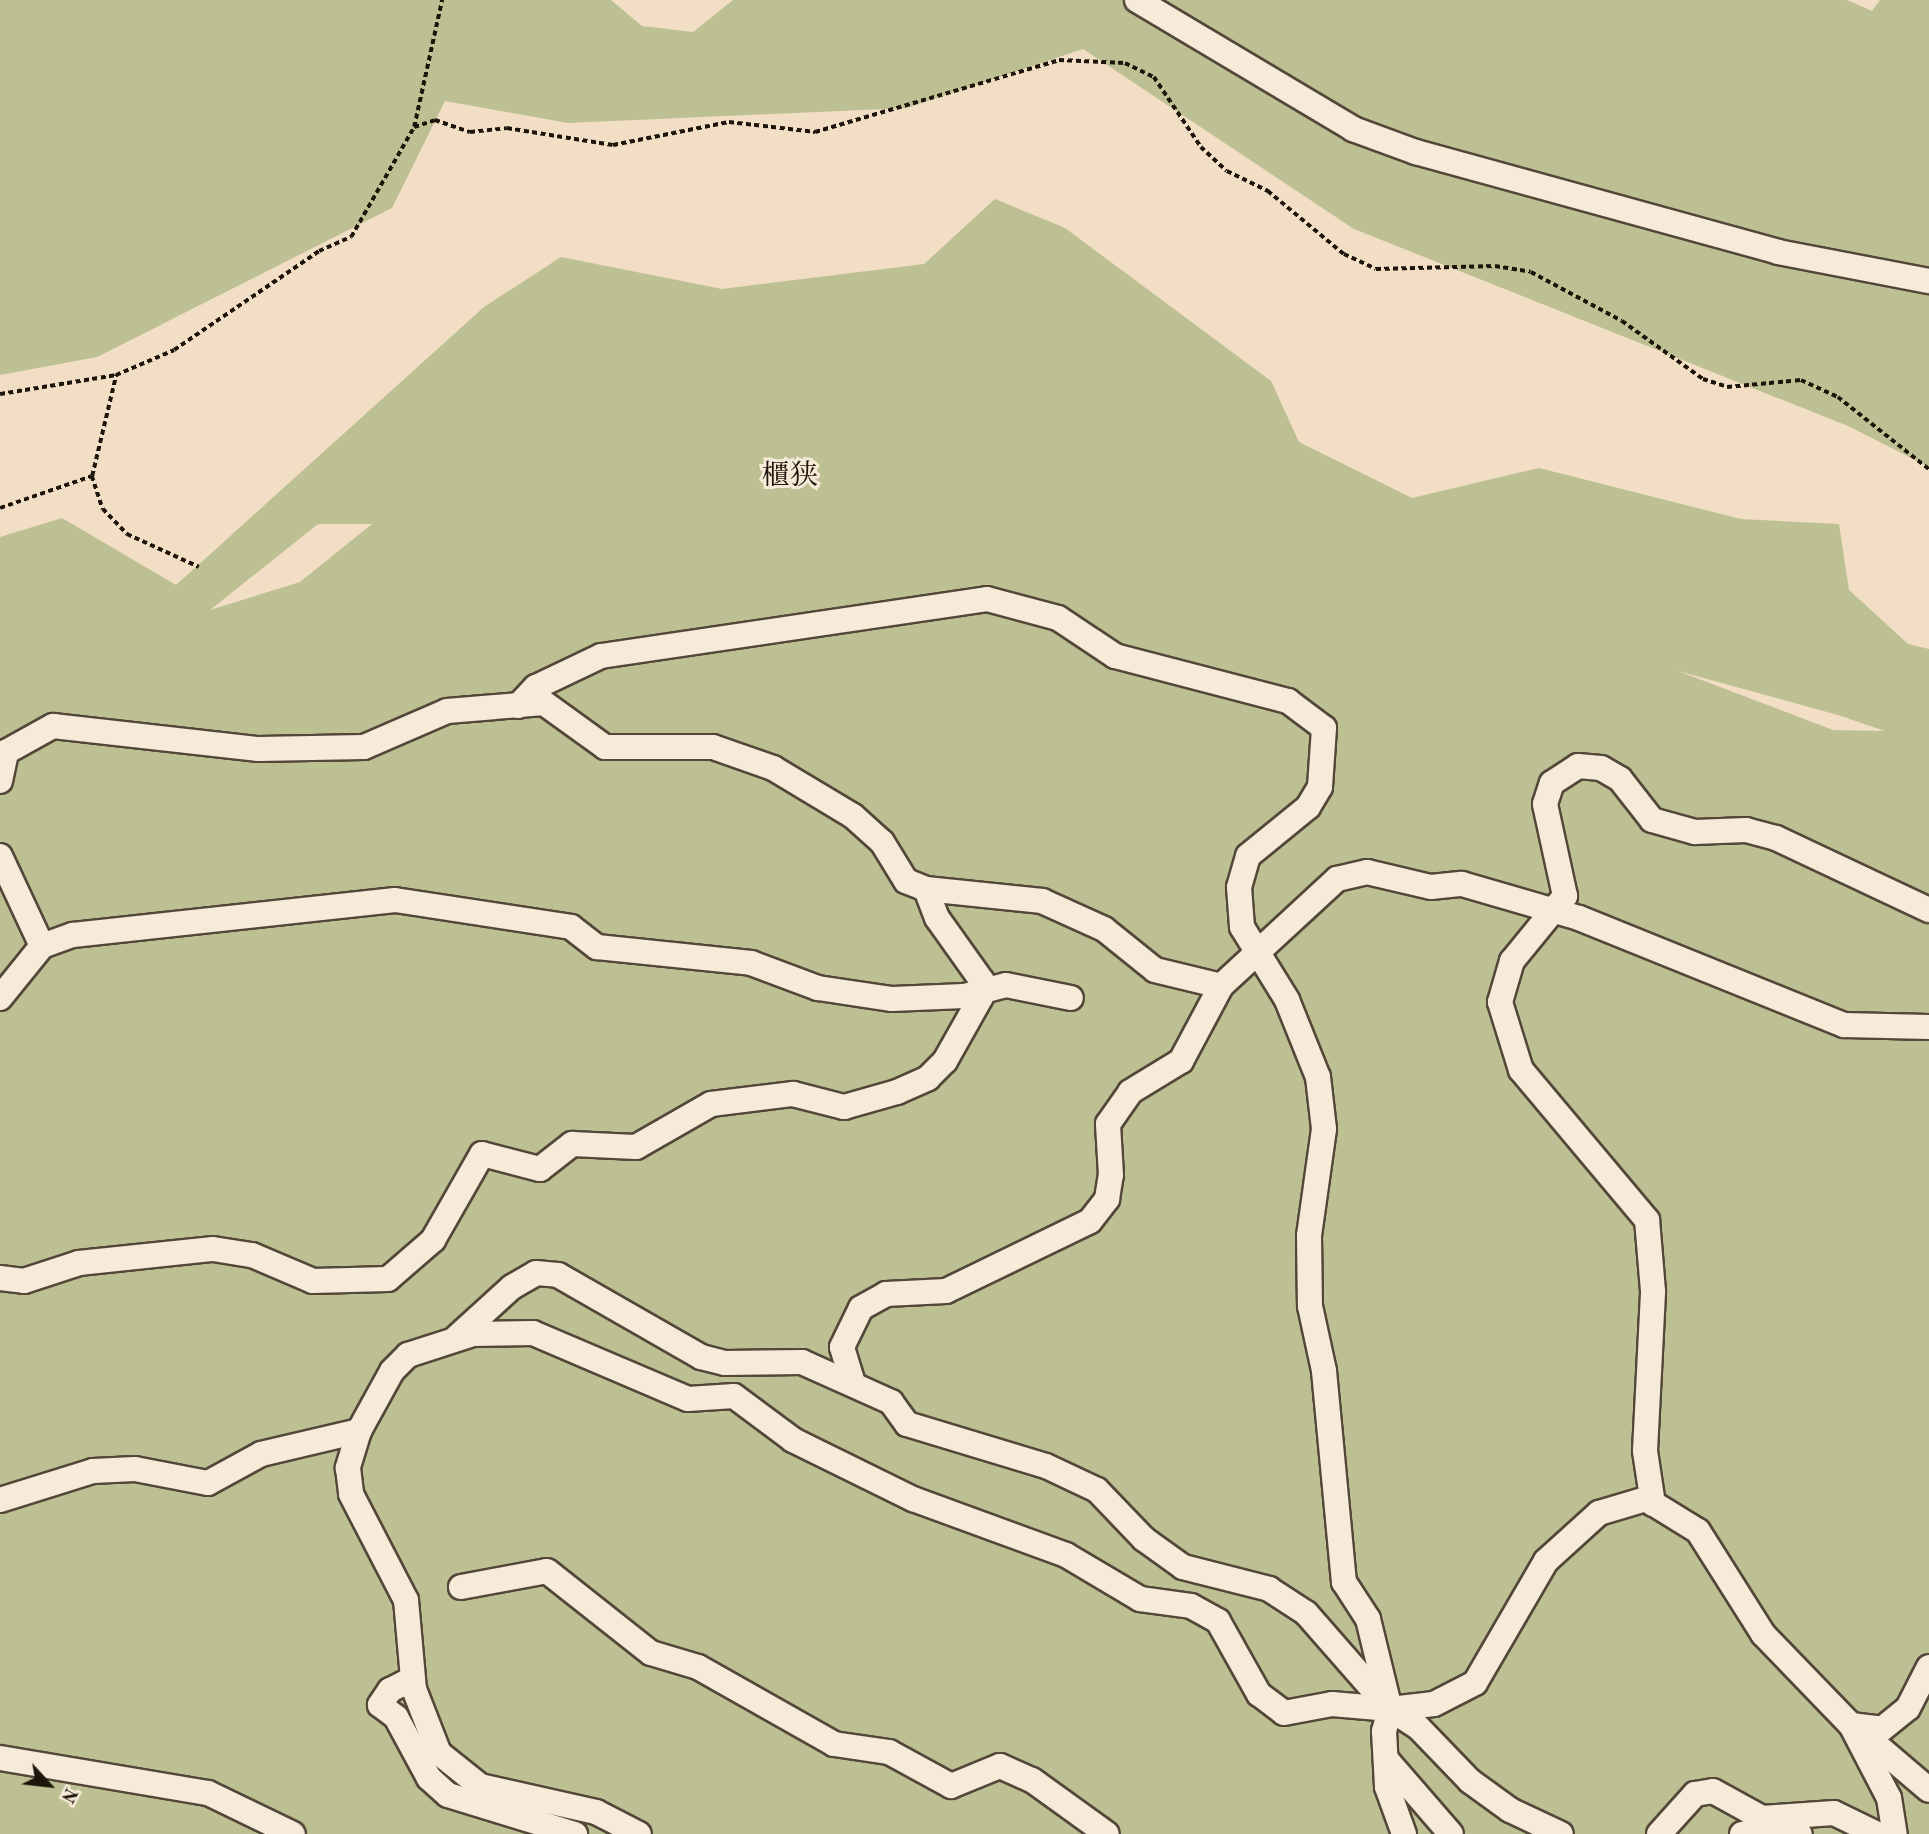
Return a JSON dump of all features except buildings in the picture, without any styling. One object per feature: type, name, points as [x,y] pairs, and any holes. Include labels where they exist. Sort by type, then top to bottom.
[{"type":"street","points":[[1137,0],[1353,129],[1416,152],[1778,251],[1929,281]]},
{"type":"street","points":[[518,706],[536,687],[601,656],[987,599],[1031,606],[1115,656],[1288,701],[1324,728],[1320,788],[1308,807],[1248,856],[1239,887],[1242,926],[1259,948],[1318,1077],[1324,1129],[1309,1236],[1310,1306],[1324,1371],[1345,1582],[1368,1619],[1390,1709],[1387,1787],[1404,1834]]},
{"type":"street","points":[[0,781],[6,752],[53,726],[259,749],[364,747],[447,711],[544,704],[605,747],[713,747],[773,768],[853,816],[882,842],[906,881],[926,889],[1042,901],[1104,929],[1155,970],[1221,986]]},
{"type":"street","points":[[1653,1504],[1646,1451],[1653,1290],[1647,1220],[1521,1070],[1500,1002],[1512,961],[1565,896],[1565,880],[1545,804],[1552,783],[1578,766],[1620,779],[1652,820],[1695,832],[1746,830],[1776,838],[1929,910]]},
{"type":"street","points":[[0,856],[42,946]]},
{"type":"street","points":[[852,1380],[842,1347],[862,1308],[886,1294],[946,1291],[1090,1221],[1109,1187],[1108,1124],[1130,1092],[1181,1061],[1221,986],[1259,948],[1338,879],[1367,872],[1431,887],[1462,884],[1551,915],[1579,918],[1844,1025],[1929,1027]]},
{"type":"street","points":[[0,1278],[24,1281],[79,1263],[213,1248],[252,1255],[313,1281],[388,1279],[433,1240],[482,1154],[540,1169],[572,1144],[636,1147],[710,1104],[793,1094],[844,1107],[897,1092],[928,1078],[945,1061],[973,1018],[981,989],[975,967],[937,918],[926,889]]},
{"type":"street","points":[[0,998],[42,946],[73,935],[395,900],[571,927],[597,947],[634,954],[663,951],[751,963],[818,988],[892,999],[964,996],[981,989],[1006,985],[1071,998]]},
{"type":"street","points":[[454,1340],[512,1287],[536,1273],[558,1275],[702,1357],[725,1363],[802,1362],[852,1380],[891,1402],[907,1424],[1046,1465],[1097,1490],[1144,1539],[1183,1567],[1269,1589],[1306,1614],[1390,1709],[1510,1810],[1561,1834]]},
{"type":"street","points":[[639,1834],[596,1812],[480,1786],[464,1776],[439,1753],[412,1679],[406,1600],[351,1494],[348,1468],[359,1431],[392,1371],[408,1355],[454,1340],[533,1333],[688,1399],[734,1396],[793,1440],[913,1499],[1066,1555],[1140,1599],[1191,1606],[1218,1620],[1259,1694],[1284,1713],[1332,1704],[1390,1709],[1434,1703],[1475,1683],[1546,1561],[1599,1513],[1646,1499],[1698,1531],[1763,1634],[1851,1725],[1929,1790]]},
{"type":"street","points":[[0,1500],[93,1471],[135,1469],[208,1483],[261,1454],[359,1431]]},
{"type":"street","points":[[461,1587],[547,1571],[651,1653],[698,1667],[834,1744],[890,1752],[951,1786],[1000,1766],[1032,1780],[1107,1834]]},
{"type":"street","points":[[1851,1725],[1882,1729],[1908,1708],[1929,1667]]},
{"type":"street","points":[[412,1679],[390,1690],[380,1705],[396,1717],[429,1779],[448,1795],[575,1834]]},
{"type":"street","points":[[1851,1725],[1889,1798],[1895,1834]]},
{"type":"street","points":[[0,1758],[208,1793],[293,1834]]},
{"type":"street","points":[[1386,1759],[1451,1834]]},
{"type":"street","points":[[1659,1834],[1695,1794],[1713,1791],[1762,1818],[1834,1814],[1877,1834]]},
{"type":"street","points":[[1742,1834],[1780,1824],[1800,1834]]},
{"type":"path","points":[[0,394],[116,375],[174,350],[319,251],[351,237],[414,127],[442,0]]},
{"type":"path","points":[[414,127],[435,120],[470,132],[507,128],[613,145],[729,122],[815,132],[1059,60],[1125,63],[1154,77],[1201,147],[1227,171],[1268,191],[1344,254],[1376,269],[1495,266],[1531,272],[1622,321],[1703,379],[1727,387],[1801,380],[1838,397],[1929,469]]},
{"type":"path","points":[[116,375],[92,476],[103,509],[127,534],[162,556],[199,567]]},
{"type":"path","points":[[0,508],[92,476]]},
{"type":"green space","points":[[0,0],[611,0],[642,26],[693,32],[733,0],[1847,0],[1872,11],[1880,0],[1929,0],[1929,467],[1848,426],[1354,229],[1083,49],[907,108],[568,123],[445,101],[392,208],[97,357],[0,375]]},
{"type":"green space","points":[[995,199],[1065,228],[1271,381],[1299,442],[1412,498],[1539,468],[1741,519],[1839,524],[1849,590],[1908,644],[1929,649],[1929,1834],[0,1834],[0,537],[62,518],[176,585],[484,307],[561,257],[722,289],[924,264]],"holes":[[[318,524],[372,524],[300,582],[210,610]],[[1678,671],[1838,715],[1885,731],[1833,730]]]},
{"type":"district","name":"櫃狭","points":[[790,477]]}]
